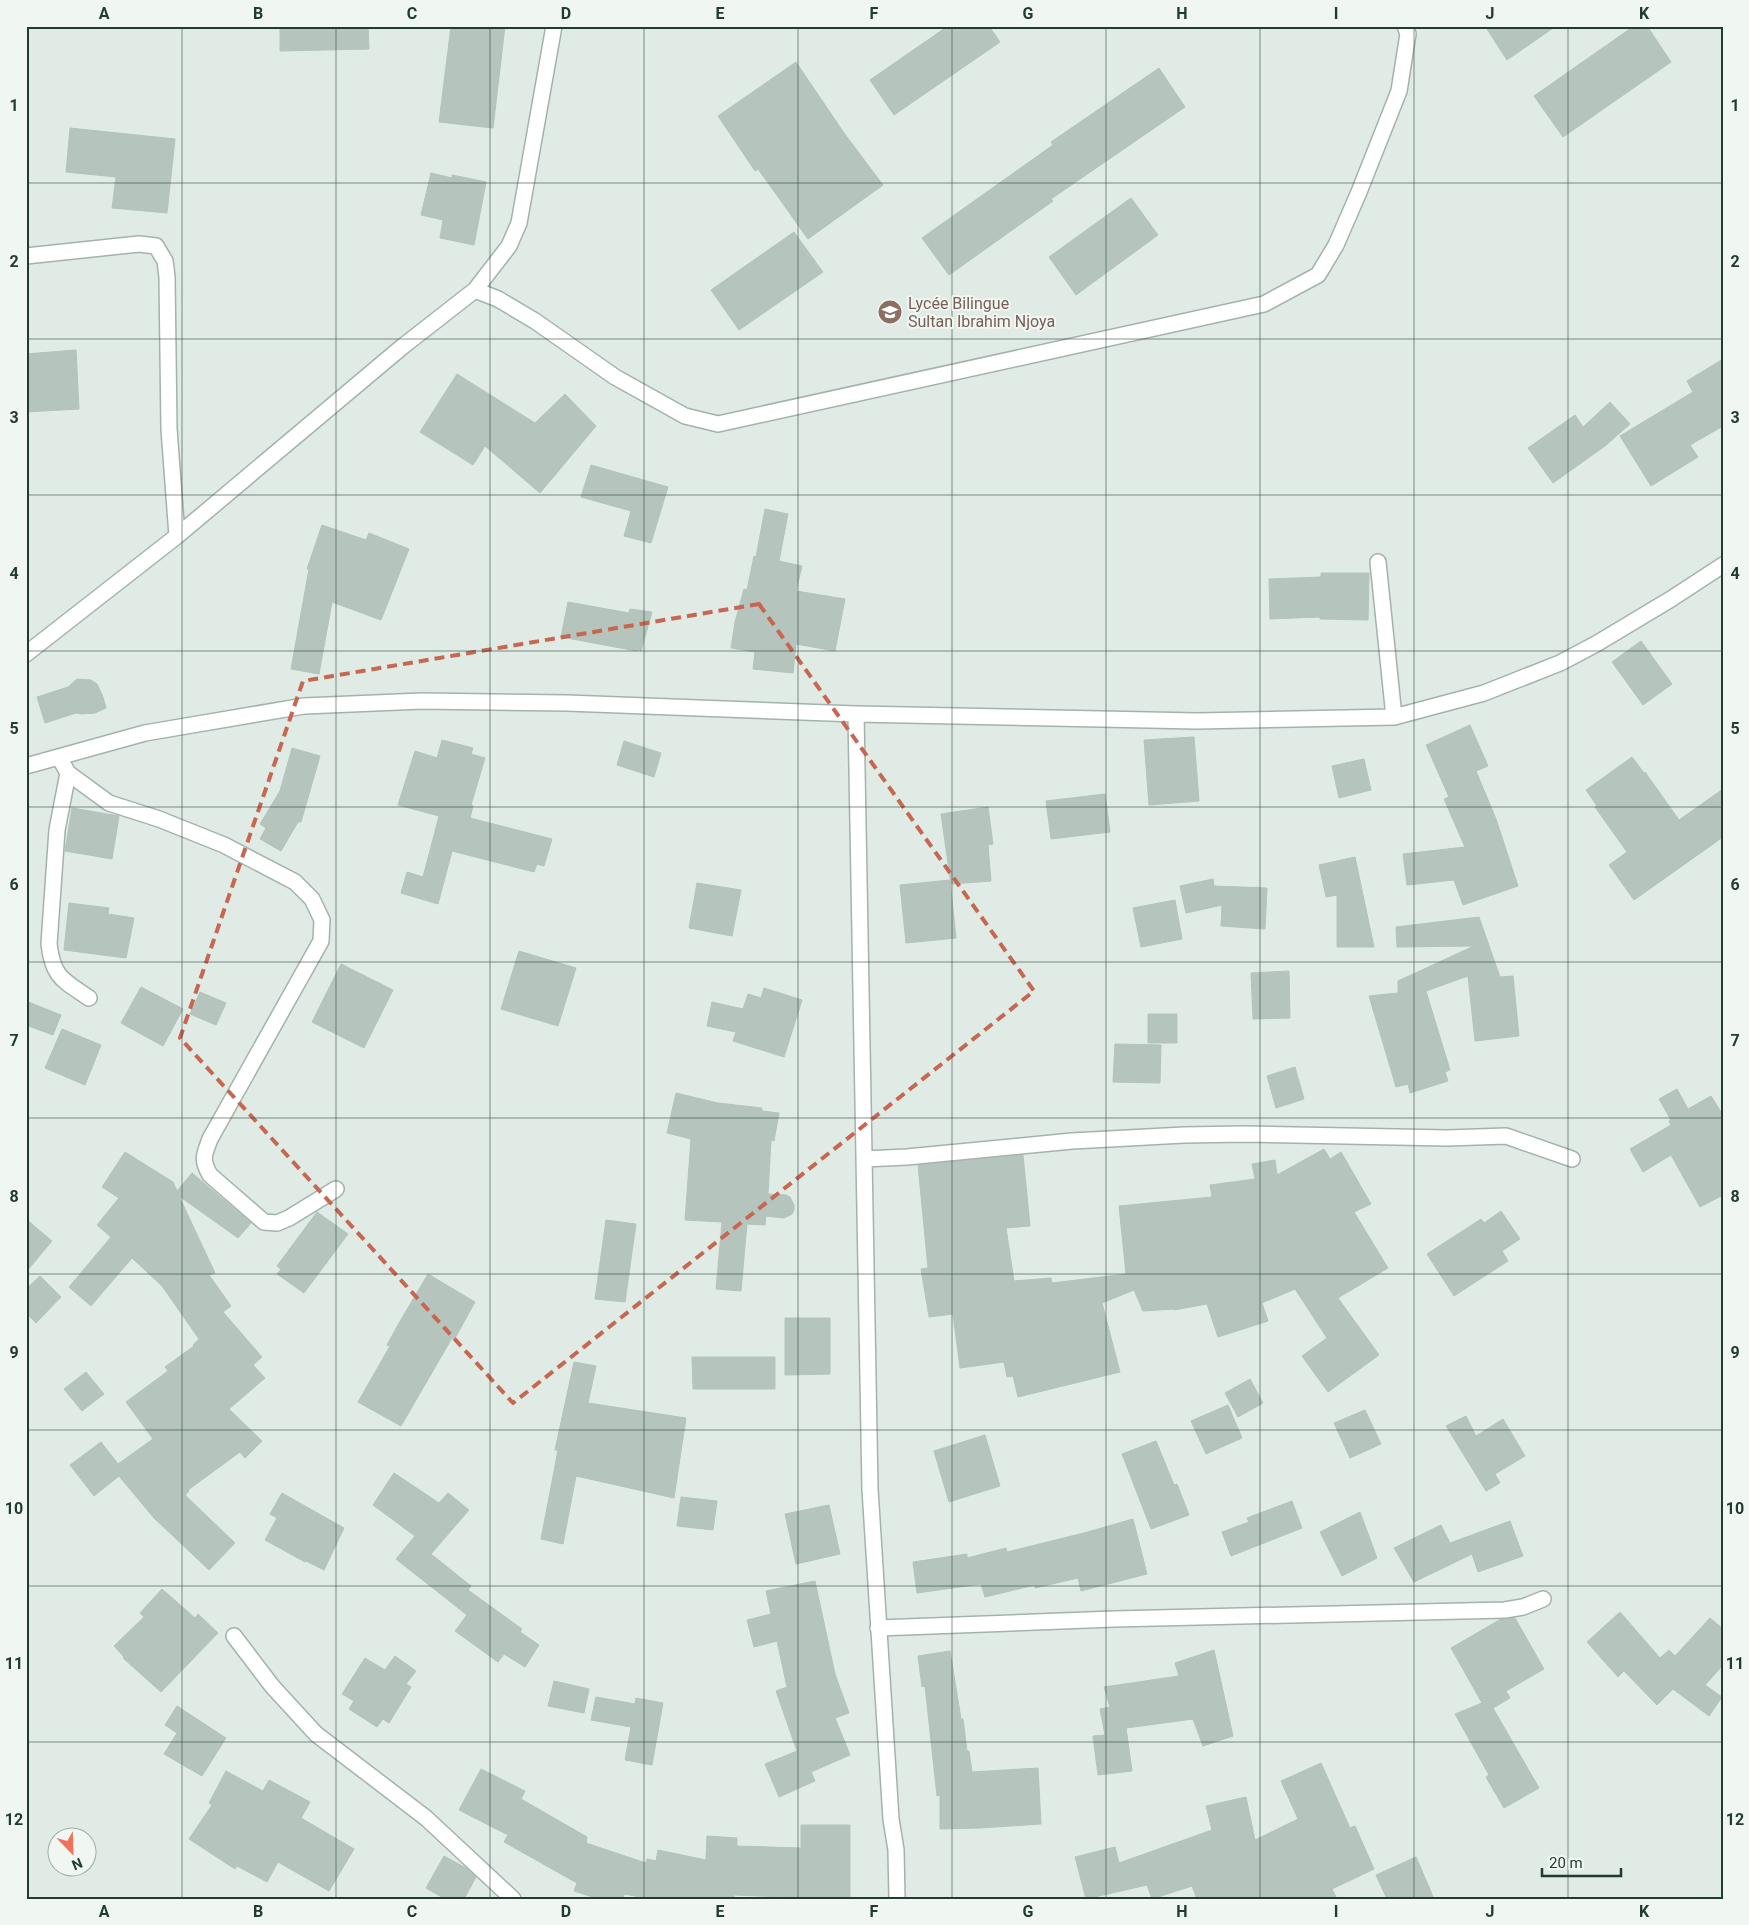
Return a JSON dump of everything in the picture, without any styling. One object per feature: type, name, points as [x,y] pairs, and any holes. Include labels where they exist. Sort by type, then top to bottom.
[{"type":"street","points":[[26,654],[177,536],[402,347],[475,290],[509,246],[519,223],[554,26]]},
{"type":"street","points":[[475,290],[498,299],[535,321],[615,377],[685,416],[718,424],[1264,304],[1318,275],[1336,246],[1399,91],[1408,34],[1406,26]]},
{"type":"street","points":[[26,256],[139,244],[156,246],[165,261],[167,277],[168,429],[177,536]]},
{"type":"street","points":[[1378,562],[1394,716]]},
{"type":"street","points":[[26,766],[145,733],[304,706],[422,701],[509,702],[856,714],[1197,721],[1394,716],[1484,693],[1560,663],[1646,614],[1723,565]]},
{"type":"street","points":[[856,714],[870,1489],[891,1819],[896,1850],[897,1899]]},
{"type":"street","points":[[59,757],[68,773],[109,803],[159,819],[224,845],[295,882],[312,899],[322,920],[320,941],[210,1139],[203,1156],[205,1166],[210,1175],[264,1222],[277,1223],[289,1218],[336,1189]]},
{"type":"street","points":[[68,773],[57,830],[50,952],[51,961],[59,977],[89,998]]},
{"type":"street","points":[[864,1159],[907,1157],[1072,1142],[1184,1135],[1244,1134],[1447,1138],[1506,1136],[1572,1159]]},
{"type":"street","points":[[878,1628],[1114,1619],[1505,1610],[1522,1607],[1543,1599]]},
{"type":"street","points":[[234,1636],[272,1686],[316,1734],[426,1818],[513,1899]]},
{"type":"highlighted area","points":[[759,604],[1034,991],[513,1403],[180,1038],[303,681]]},
{"type":"building","points":[[280,26],[368,26],[369,49],[280,51]]},
{"type":"building","points":[[451,26],[505,26],[493,128],[439,122]]},
{"type":"building","points":[[948,26],[989,26],[1000,42],[894,115],[870,80]]},
{"type":"building","points":[[1485,26],[1556,26],[1507,60]]},
{"type":"building","points":[[1634,26],[1647,26],[1671,62],[1563,137],[1534,96]]},
{"type":"building","points":[[796,62],[844,133],[883,185],[808,239],[758,169],[755,171],[718,116]]},
{"type":"building","points":[[1159,68],[1185,107],[1051,199],[1053,201],[949,275],[922,238],[1053,145],[1051,142]]},
{"type":"building","points":[[70,128],[175,139],[167,213],[112,208],[116,177],[66,172]]},
{"type":"building","points":[[431,173],[452,178],[452,175],[486,182],[474,245],[440,238],[443,220],[421,215]]},
{"type":"building","points":[[1131,198],[1158,235],[1076,295],[1049,257]]},
{"type":"building","points":[[794,232],[823,272],[739,330],[711,290]]},
{"type":"building","points":[[76,350],[79,409],[26,412],[26,354]]},
{"type":"building","points":[[1723,359],[1723,426],[1690,445],[1698,457],[1651,486],[1620,436],[1693,392],[1687,381]]},
{"type":"building","points":[[457,374],[535,423],[565,394],[596,426],[540,493],[485,446],[473,465],[420,432]]},
{"type":"building","points":[[1610,402],[1630,424],[1605,446],[1553,483],[1528,448],[1575,415],[1583,427]]},
{"type":"building","points":[[591,465],[668,487],[651,543],[624,536],[631,511],[581,497]]},
{"type":"building","points":[[765,509],[788,514],[779,561],[802,566],[796,591],[845,599],[835,651],[796,644],[793,673],[753,669],[755,652],[731,648],[735,622],[744,589],[747,590],[754,556],[756,557]]},
{"type":"building","points":[[322,525],[366,540],[369,533],[409,549],[381,620],[332,602],[319,674],[291,669],[309,569],[307,569]]},
{"type":"building","points":[[1321,573],[1369,573],[1368,620],[1320,619],[1320,617],[1270,619],[1269,579],[1321,577]]},
{"type":"building","points":[[568,602],[629,613],[630,609],[652,612],[641,651],[561,637]]},
{"type":"building","points":[[1641,641],[1672,684],[1643,705],[1612,662]]},
{"type":"building","points":[[77,679],[91,680],[97,684],[106,708],[95,713],[76,713],[45,723],[37,697],[68,687]]},
{"type":"building","points":[[1470,725],[1488,766],[1476,771],[1496,819],[1518,886],[1463,905],[1454,880],[1407,885],[1403,854],[1465,847],[1444,799],[1449,797],[1426,745]]},
{"type":"building","points":[[1194,737],[1199,801],[1149,805],[1144,740]]},
{"type":"building","points":[[442,740],[473,748],[471,754],[485,758],[471,805],[473,806],[470,818],[552,839],[544,866],[537,864],[534,872],[452,851],[438,904],[401,893],[407,872],[423,877],[439,816],[398,805],[415,751],[437,758]]},
{"type":"building","points":[[624,741],[661,753],[654,777],[617,765]]},
{"type":"building","points":[[292,748],[320,756],[301,822],[298,822],[281,851],[260,839],[266,828],[260,824],[280,791]]},
{"type":"building","points":[[1632,757],[1679,820],[1723,789],[1723,837],[1634,900],[1609,865],[1627,852],[1595,807],[1597,806],[1586,790]]},
{"type":"building","points":[[1364,759],[1371,790],[1339,798],[1332,766]]},
{"type":"building","points":[[1105,794],[1110,832],[1051,839],[1046,801]]},
{"type":"building","points":[[988,807],[993,844],[988,845],[991,881],[951,884],[941,814]]},
{"type":"building","points":[[72,808],[119,816],[112,859],[65,851]]},
{"type":"building","points":[[1355,857],[1374,947],[1337,947],[1337,895],[1326,897],[1319,865]]},
{"type":"building","points":[[1213,879],[1214,886],[1267,888],[1265,929],[1221,926],[1222,905],[1186,913],[1180,886]]},
{"type":"building","points":[[950,880],[956,938],[906,943],[900,885]]},
{"type":"building","points":[[697,883],[741,890],[732,936],[689,928]]},
{"type":"building","points":[[1175,900],[1182,939],[1141,947],[1133,908]]},
{"type":"building","points":[[69,903],[109,908],[108,914],[134,918],[126,958],[64,950]]},
{"type":"building","points":[[1479,917],[1500,977],[1513,976],[1519,1036],[1475,1041],[1468,976],[1426,991],[1450,1070],[1445,1072],[1448,1081],[1410,1093],[1408,1084],[1396,1087],[1369,996],[1398,993],[1398,981],[1474,946],[1397,947],[1396,927]]},
{"type":"building","points":[[519,951],[576,968],[558,1026],[501,1009]]},
{"type":"building","points":[[341,964],[393,990],[364,1048],[312,1022]]},
{"type":"building","points":[[1289,971],[1290,1018],[1253,1019],[1251,973]]},
{"type":"building","points":[[141,987],[183,1009],[163,1046],[121,1023]]},
{"type":"building","points":[[764,988],[802,1000],[784,1057],[733,1041],[736,1032],[707,1026],[712,1002],[743,1009],[748,994],[761,998]]},
{"type":"building","points":[[200,992],[226,1003],[216,1025],[190,1014]]},
{"type":"building","points":[[26,1001],[61,1015],[53,1035],[26,1025]]},
{"type":"building","points":[[1148,1014],[1177,1014],[1177,1043],[1148,1043]]},
{"type":"building","points":[[62,1029],[101,1045],[85,1085],[45,1068]]},
{"type":"building","points":[[1115,1044],[1161,1045],[1160,1083],[1113,1082]]},
{"type":"building","points":[[1295,1067],[1304,1099],[1276,1108],[1267,1076]]},
{"type":"building","points":[[1677,1089],[1688,1109],[1711,1096],[1723,1115],[1723,1195],[1700,1207],[1671,1155],[1643,1172],[1630,1149],[1671,1125],[1669,1121],[1671,1120],[1659,1099]]},
{"type":"building","points":[[676,1093],[718,1103],[762,1108],[762,1111],[779,1113],[774,1141],[771,1140],[768,1194],[790,1197],[794,1210],[792,1214],[784,1218],[766,1216],[765,1225],[747,1224],[741,1291],[716,1289],[722,1222],[685,1220],[691,1139],[667,1133]]},
{"type":"building","points":[[1324,1149],[1330,1159],[1341,1152],[1371,1204],[1354,1212],[1388,1268],[1338,1298],[1379,1355],[1328,1392],[1302,1356],[1327,1338],[1295,1289],[1262,1303],[1268,1321],[1218,1337],[1207,1304],[1174,1310],[1143,1311],[1134,1290],[1102,1303],[1120,1372],[1018,1397],[1013,1376],[1007,1377],[1004,1362],[960,1368],[953,1314],[929,1317],[921,1269],[928,1268],[918,1165],[1023,1155],[1030,1226],[1006,1228],[1014,1281],[1051,1278],[1052,1283],[1126,1274],[1119,1206],[1212,1197],[1210,1185],[1255,1179],[1252,1164],[1275,1160],[1277,1175]]},
{"type":"building","points":[[125,1152],[173,1182],[177,1191],[192,1173],[251,1223],[238,1238],[179,1196],[215,1273],[209,1275],[231,1306],[223,1312],[262,1357],[253,1365],[265,1378],[229,1409],[262,1441],[245,1458],[240,1452],[188,1490],[185,1495],[235,1543],[209,1570],[154,1518],[119,1476],[94,1496],[70,1465],[101,1442],[118,1464],[153,1439],[126,1402],[168,1371],[165,1367],[194,1346],[199,1339],[162,1286],[132,1258],[91,1306],[69,1287],[111,1237],[97,1225],[119,1198],[102,1187]]},
{"type":"building","points":[[1501,1211],[1520,1239],[1502,1251],[1508,1261],[1454,1296],[1427,1254],[1481,1219],[1484,1223]]},
{"type":"building","points":[[317,1212],[348,1234],[304,1293],[277,1274],[281,1269],[277,1266]]},
{"type":"building","points":[[26,1219],[52,1241],[26,1272]]},
{"type":"building","points":[[606,1220],[636,1224],[625,1302],[595,1299]]},
{"type":"building","points":[[428,1274],[475,1302],[401,1426],[358,1402],[390,1346],[387,1345],[399,1323]]},
{"type":"building","points":[[40,1276],[61,1297],[36,1323],[26,1313],[26,1289]]},
{"type":"building","points":[[785,1318],[830,1318],[830,1374],[785,1375]]},
{"type":"building","points":[[692,1357],[775,1357],[775,1389],[693,1389]]},
{"type":"building","points":[[574,1362],[596,1366],[588,1403],[686,1418],[674,1498],[576,1476],[563,1544],[541,1539],[558,1450],[555,1450]]},
{"type":"building","points":[[86,1372],[104,1394],[82,1411],[64,1389]]},
{"type":"building","points":[[1250,1379],[1263,1403],[1238,1417],[1225,1393]]},
{"type":"building","points":[[1228,1405],[1242,1438],[1206,1454],[1191,1421]]},
{"type":"building","points":[[1365,1410],[1381,1444],[1350,1458],[1334,1423]]},
{"type":"building","points":[[1466,1416],[1476,1436],[1503,1419],[1525,1456],[1495,1474],[1500,1483],[1486,1491],[1446,1426]]},
{"type":"building","points":[[985,1435],[1000,1486],[949,1502],[934,1451]]},
{"type":"building","points":[[1156,1441],[1174,1485],[1177,1484],[1189,1515],[1151,1529],[1122,1454]]},
{"type":"building","points":[[394,1473],[439,1503],[448,1493],[469,1510],[431,1554],[471,1586],[468,1590],[522,1629],[520,1632],[539,1645],[525,1667],[504,1654],[498,1662],[455,1631],[467,1615],[396,1559],[415,1536],[373,1505]]},
{"type":"building","points":[[282,1493],[344,1528],[324,1570],[265,1540],[277,1518],[270,1514]]},
{"type":"building","points":[[681,1497],[717,1501],[713,1530],[677,1526]]},
{"type":"building","points":[[1292,1501],[1302,1528],[1231,1556],[1222,1532],[1249,1522],[1247,1518]]},
{"type":"building","points":[[829,1505],[840,1554],[796,1564],[785,1514]]},
{"type":"building","points":[[1360,1512],[1377,1558],[1342,1576],[1320,1532]]},
{"type":"building","points":[[1133,1519],[1147,1574],[1081,1591],[1078,1578],[1035,1588],[1035,1585],[985,1597],[981,1584],[917,1593],[913,1562],[967,1554],[967,1558],[1006,1548],[1007,1552]]},
{"type":"building","points":[[1510,1521],[1523,1556],[1478,1572],[1472,1554],[1414,1582],[1394,1548],[1441,1525],[1450,1543]]},
{"type":"building","points":[[815,1581],[835,1674],[849,1713],[835,1718],[850,1755],[811,1772],[815,1781],[779,1797],[765,1764],[797,1751],[776,1691],[787,1687],[777,1641],[754,1647],[747,1620],[771,1614],[766,1591]]},
{"type":"building","points":[[162,1589],[195,1618],[198,1614],[218,1633],[161,1692],[123,1658],[114,1646],[144,1617],[140,1613]]},
{"type":"building","points":[[1620,1612],[1660,1658],[1669,1650],[1675,1656],[1710,1618],[1723,1629],[1723,1665],[1705,1685],[1722,1697],[1709,1716],[1673,1689],[1657,1705],[1624,1671],[1618,1677],[1587,1642]]},
{"type":"building","points":[[1515,1618],[1544,1669],[1506,1691],[1510,1698],[1493,1708],[1539,1788],[1504,1808],[1486,1777],[1489,1775],[1455,1714],[1482,1703],[1451,1648],[1501,1619]]},
{"type":"building","points":[[1214,1650],[1233,1736],[1203,1746],[1193,1719],[1126,1728],[1132,1771],[1098,1775],[1093,1736],[1105,1735],[1100,1709],[1110,1707],[1104,1687],[1179,1676],[1175,1663]]},
{"type":"building","points":[[950,1651],[972,1772],[1038,1768],[1041,1824],[940,1829],[940,1795],[937,1796],[925,1686],[922,1687],[918,1656]]},
{"type":"building","points":[[395,1656],[416,1671],[406,1684],[411,1687],[389,1723],[383,1719],[377,1727],[349,1709],[354,1701],[342,1694],[365,1658],[385,1670]]},
{"type":"building","points":[[554,1681],[589,1689],[584,1713],[548,1706]]},
{"type":"building","points":[[596,1697],[635,1704],[636,1698],[663,1703],[652,1765],[625,1760],[631,1727],[591,1720]]},
{"type":"building","points":[[177,1706],[226,1738],[202,1776],[164,1754],[177,1733],[165,1725]]},
{"type":"building","points":[[1321,1763],[1350,1828],[1355,1826],[1374,1869],[1332,1889],[1337,1899],[1197,1899],[1192,1886],[1152,1899],[1147,1885],[1086,1899],[1075,1857],[1115,1847],[1119,1863],[1212,1830],[1206,1806],[1246,1797],[1255,1840],[1298,1819],[1281,1781]]},
{"type":"building","points":[[481,1769],[525,1791],[521,1799],[587,1837],[586,1843],[646,1863],[647,1859],[656,1861],[658,1850],[706,1860],[707,1836],[737,1838],[737,1846],[801,1848],[801,1825],[850,1825],[850,1899],[785,1899],[785,1897],[734,1895],[734,1899],[652,1899],[624,1894],[623,1899],[599,1899],[574,1891],[577,1883],[504,1842],[508,1835],[459,1810]]},
{"type":"building","points":[[226,1771],[263,1791],[269,1780],[310,1802],[301,1818],[354,1849],[329,1891],[278,1862],[267,1882],[237,1866],[235,1869],[189,1839],[212,1805],[209,1803]]},
{"type":"building","points":[[444,1856],[466,1868],[476,1877],[464,1899],[445,1899],[426,1888]]},
{"type":"building","points":[[1416,1857],[1434,1899],[1387,1899],[1376,1875]]},
{"type":"place","name":"Lycée Bilingue Sultan Ibrahim Njoya","points":[[890,312]]}]
